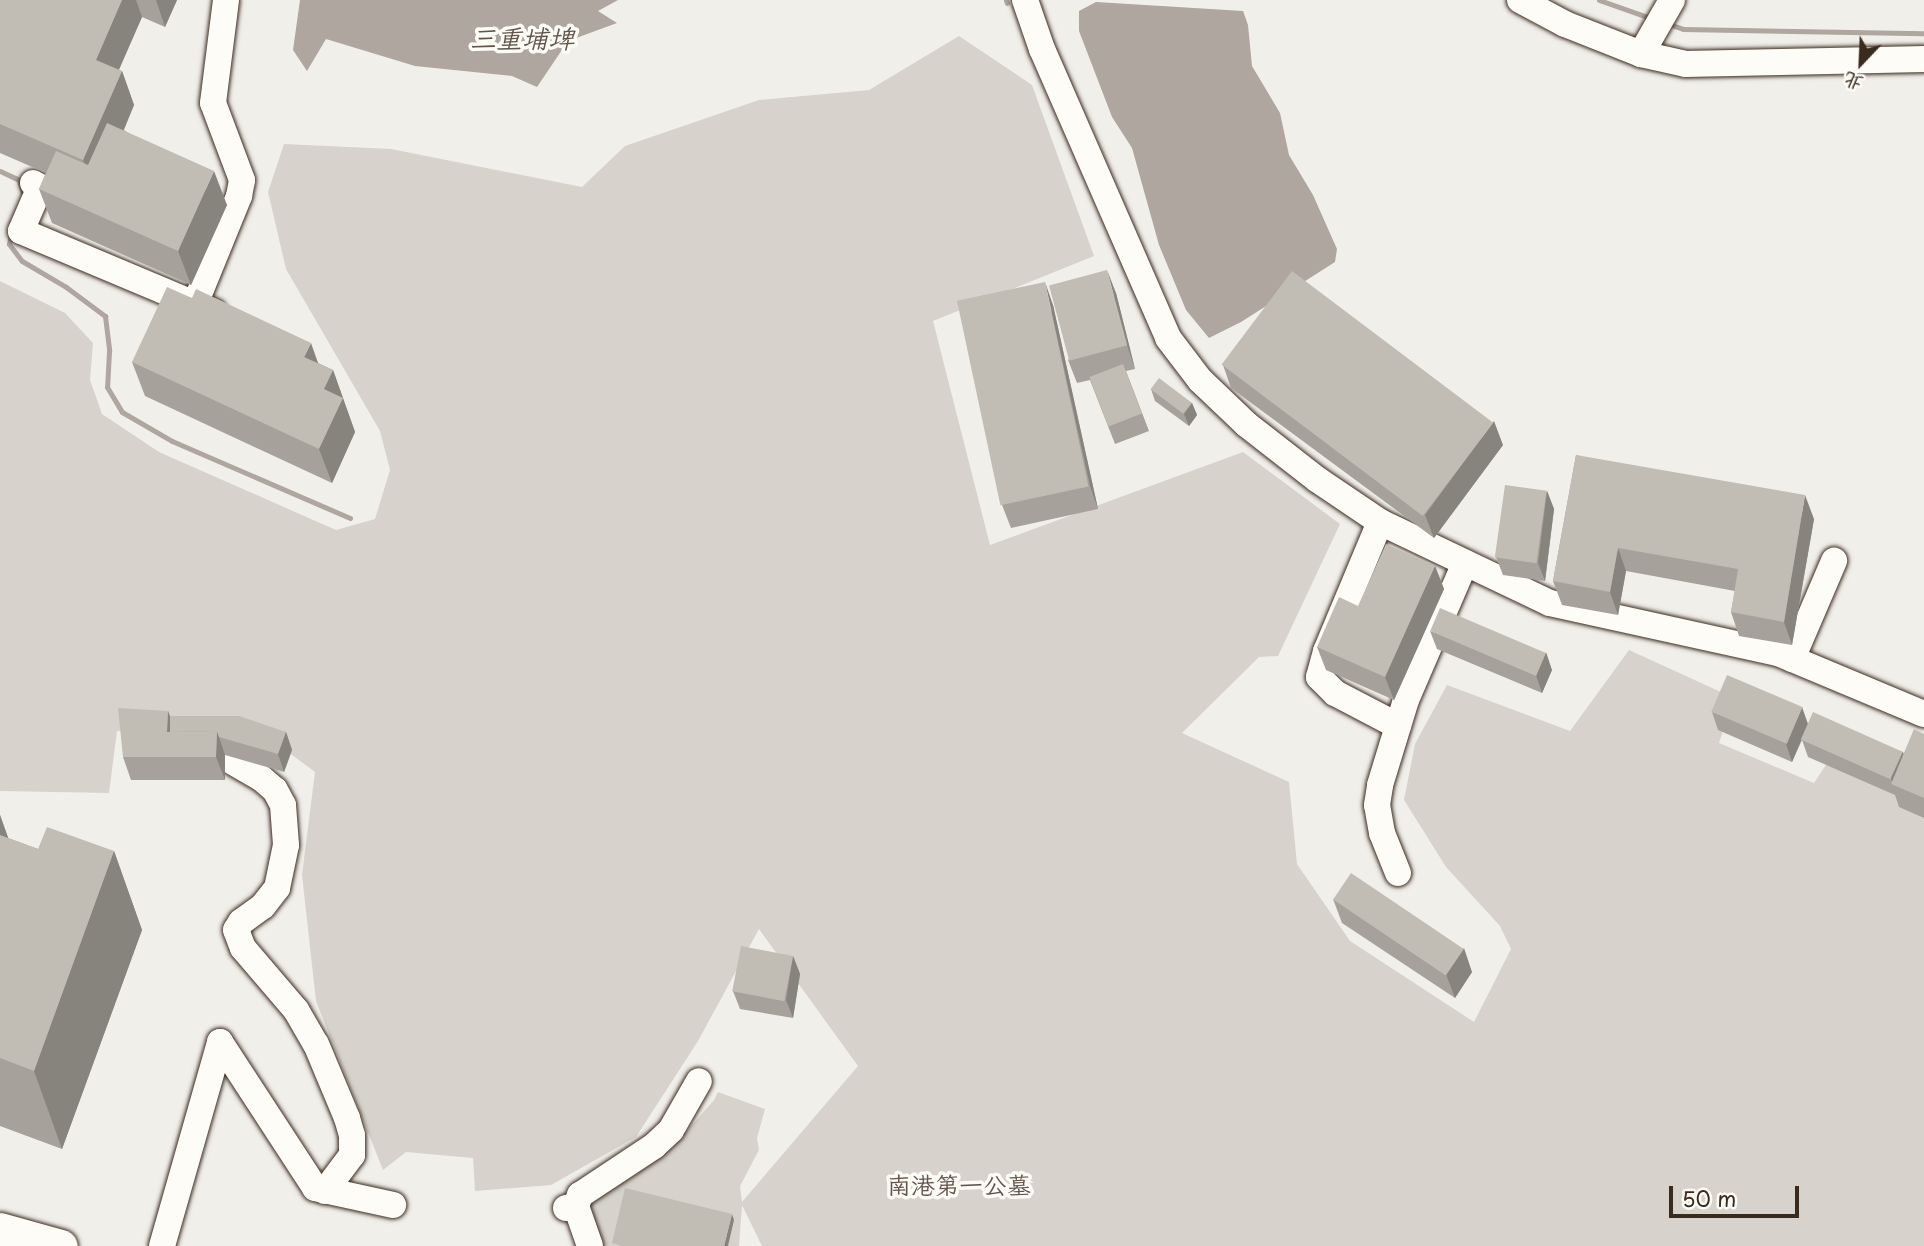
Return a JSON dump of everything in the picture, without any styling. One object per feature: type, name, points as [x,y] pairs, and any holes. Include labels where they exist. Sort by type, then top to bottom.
[{"type":"main road","points":[[0,1229],[61,1246]]},
{"type":"lane","points":[[195,304],[239,196],[242,180],[213,103],[226,0]]},
{"type":"lane","points":[[1025,0],[1042,49],[1168,338],[1200,380],[1246,424],[1318,480],[1380,523],[1550,603],[1739,644],[1792,659],[1924,714]]},
{"type":"lane","points":[[1520,0],[1565,24],[1658,25],[1686,64],[1924,59]]},
{"type":"lane","points":[[33,183],[40,187],[21,231],[232,320]]},
{"type":"lane","points":[[1380,523],[1326,651],[1319,677],[1335,693],[1398,726]]},
{"type":"lane","points":[[1792,659],[1834,561]]},
{"type":"lane","points":[[1398,873],[1382,833],[1377,804],[1380,785],[1398,726],[1465,563]]},
{"type":"lane","points":[[233,762],[261,778],[275,790],[283,805],[286,845],[276,888],[263,906],[241,922],[236,930],[243,948],[296,1010],[316,1044],[347,1118],[352,1135],[352,1156],[326,1191]]},
{"type":"lane","points":[[163,1246],[220,1042],[315,1188],[393,1205]]},
{"type":"lane","points":[[590,1246],[571,1207],[580,1195],[654,1146],[671,1130],[699,1081]]},
{"type":"green space","name":"南港第一公墓","points":[[959,36],[1032,85],[1094,256],[933,321],[990,545],[1243,452],[1340,524],[1278,656],[1259,657],[1182,733],[1289,782],[1297,864],[1350,941],[1474,1022],[1511,949],[1500,926],[1446,867],[1404,800],[1415,744],[1447,685],[1570,731],[1629,650],[1734,698],[1719,743],[1814,783],[1833,754],[1924,799],[1924,1246],[762,1246],[742,1205],[739,1246],[590,1246],[576,1206],[686,1132],[718,1092],[765,1109],[757,1138],[759,1150],[740,1186],[742,1202],[858,1066],[759,929],[698,1041],[636,1137],[551,1185],[475,1191],[473,1158],[406,1152],[383,1170],[316,1001],[302,875],[315,772],[248,722],[117,731],[109,793],[0,791],[0,281],[65,313],[93,343],[90,380],[102,414],[159,452],[336,530],[375,519],[390,470],[380,431],[286,269],[268,192],[284,144],[391,149],[582,187],[625,146],[759,100],[869,90]]},
{"type":"water","name":"三重埔埤","points":[[300,0],[618,0],[598,11],[617,23],[568,41],[537,87],[512,76],[415,66],[326,39],[307,71],[293,50]]},
{"type":"water","points":[[1096,2],[1243,11],[1248,25],[1252,66],[1280,113],[1289,155],[1313,195],[1337,249],[1335,262],[1241,322],[1209,338],[1186,310],[1159,245],[1132,148],[1112,117],[1079,31],[1079,11]]},
{"type":"building","points":[[0,0],[122,0],[96,60],[122,71],[83,160],[0,124]]},
{"type":"building","points":[[107,123],[214,171],[178,251],[39,189],[56,151],[88,165]]},
{"type":"building","points":[[1107,270],[1127,345],[1069,361],[1049,286]]},
{"type":"building","points":[[1292,271],[1493,423],[1423,516],[1222,364]]},
{"type":"building","points":[[1045,282],[1088,486],[1000,505],[957,301]]},
{"type":"building","points":[[167,287],[192,298],[196,289],[311,343],[304,357],[333,370],[324,389],[343,398],[319,449],[132,362]]},
{"type":"building","points":[[1123,364],[1142,413],[1108,426],[1089,377]]},
{"type":"building","points":[[1159,378],[1192,403],[1183,414],[1151,389]]},
{"type":"building","points":[[1576,455],[1805,495],[1784,622],[1731,612],[1738,569],[1618,548],[1610,592],[1553,581]]},
{"type":"building","points":[[1505,485],[1547,491],[1536,563],[1495,557]]},
{"type":"building","points":[[1386,544],[1435,566],[1385,677],[1317,647],[1339,597],[1358,606]]},
{"type":"building","points":[[1440,608],[1546,653],[1536,676],[1430,631]]},
{"type":"building","points":[[1727,675],[1802,707],[1787,744],[1711,712]]},
{"type":"building","points":[[118,708],[168,711],[167,732],[217,731],[216,757],[123,757]]},
{"type":"building","points":[[1813,712],[1903,752],[1890,779],[1801,739]]},
{"type":"building","points":[[170,716],[239,716],[286,732],[278,754],[219,737],[217,731],[170,732]]},
{"type":"building","points":[[1914,729],[1924,734],[1924,798],[1891,784]]},
{"type":"building","points":[[47,827],[114,851],[34,1071],[0,1058],[0,835],[38,849]]},
{"type":"building","points":[[1351,873],[1464,949],[1446,976],[1333,900]]},
{"type":"building","points":[[741,946],[793,956],[784,1001],[732,991]]},
{"type":"building","points":[[625,1188],[732,1214],[724,1246],[622,1246],[612,1243]]},
{"type":"waterway","points":[[1599,0],[1653,19]]},
{"type":"waterway","points":[[1666,23],[1683,29],[1924,33]]},
{"type":"waterway","points":[[0,171],[19,180],[25,199]]},
{"type":"waterway","points":[[11,234],[9,244],[22,261],[66,287],[105,316],[109,351],[107,387],[122,412],[172,441],[350,518]]}]
